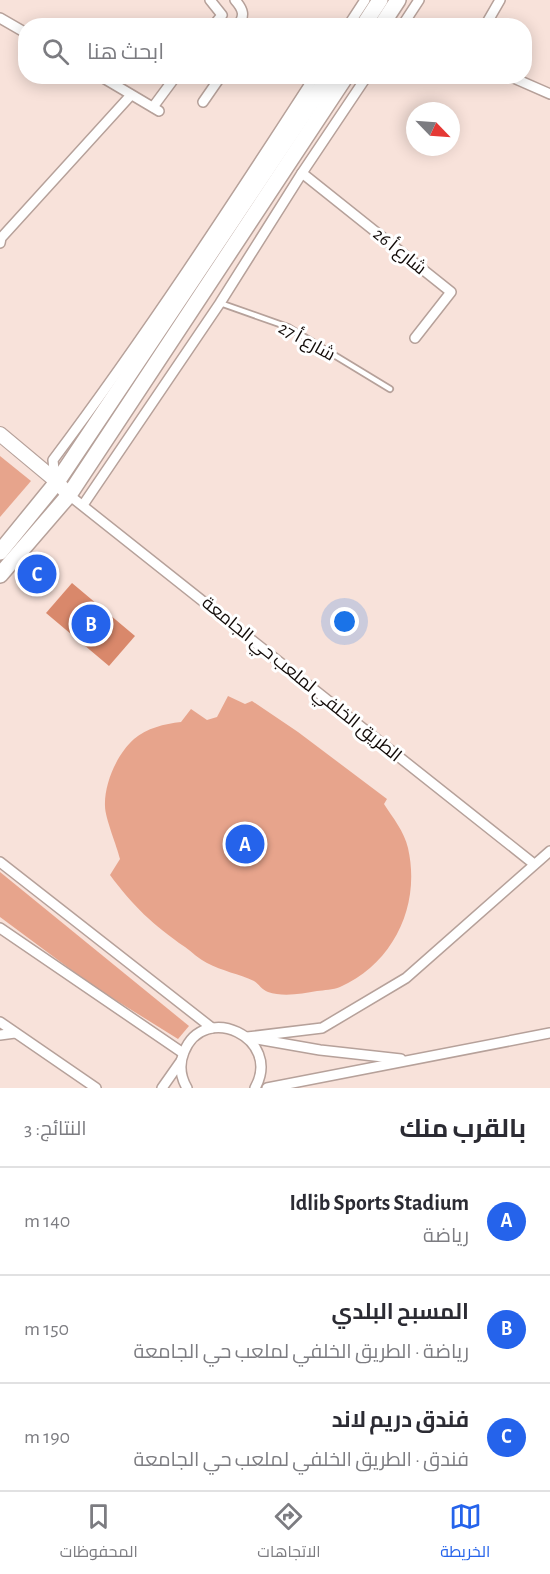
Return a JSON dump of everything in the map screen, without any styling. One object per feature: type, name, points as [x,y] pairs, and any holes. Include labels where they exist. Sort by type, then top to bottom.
[{"type":"main road","points":[[368,18],[380,0]]},
{"type":"main road","points":[[386,18],[398,0]]},
{"type":"main road","points":[[0,552],[56,481],[324,84]]},
{"type":"main road","points":[[0,575],[69,495],[341,84]]},
{"type":"street","points":[[210,0],[222,15],[220,18]]},
{"type":"street","points":[[235,0],[242,9],[241,18]]},
{"type":"street","points":[[353,18],[365,0]]},
{"type":"street","points":[[407,18],[419,0]]},
{"type":"street","points":[[490,18],[500,0]]},
{"type":"street","points":[[0,18],[18,28]]},
{"type":"street","points":[[113,84],[156,109],[171,84]]},
{"type":"street","points":[[203,102],[215,84]]},
{"type":"street","points":[[56,481],[54,460],[107,388],[249,179],[310,84]]},
{"type":"street","points":[[83,505],[220,303],[362,84]]},
{"type":"street","points":[[527,84],[550,94]]},
{"type":"street","points":[[0,239],[131,95]]},
{"type":"street","name":"شارع أ 26","points":[[302,173],[451,292],[415,339]]},
{"type":"street","points":[[0,434],[56,481],[69,495]]},
{"type":"street","name":"الطريق الخلفي لملعب حي الجامعة","points":[[69,495],[534,864]]},
{"type":"street","points":[[247,1037],[322,1028],[406,978],[550,852]]},
{"type":"street","points":[[0,862],[212,1028]]},
{"type":"street","points":[[0,928],[182,1057]]},
{"type":"street","points":[[0,1022],[96,1088]]},
{"type":"street","points":[[162,1088],[192,1040],[212,1028],[227,1028],[247,1037],[320,1050],[409,1059]]},
{"type":"street","points":[[0,1035],[15,1032]]},
{"type":"street","points":[[267,1088],[550,1033]]},
{"type":"street","points":[[247,1037],[256,1048],[260,1062],[259,1077],[255,1088]]},
{"type":"street","points":[[182,1057],[182,1076],[186,1088]]},
{"type":"lane","name":"شارع أ 27","points":[[220,303],[288,327],[390,389]]},
{"type":"shaded area","points":[[0,456],[31,481],[0,517]]},
{"type":"shaded area","points":[[72,583],[135,636],[109,666],[46,613]]},
{"type":"shaded area","points":[[228,696],[245,704],[252,701],[298,732],[387,799],[384,804],[404,836],[411,869],[410,890],[399,930],[389,948],[375,963],[340,987],[299,994],[274,994],[266,991],[254,981],[213,966],[153,923],[135,906],[110,875],[120,859],[107,818],[105,797],[109,779],[122,753],[139,735],[156,727],[181,722],[191,709],[207,720],[217,717]]},
{"type":"shaded area","points":[[0,872],[189,1026],[178,1039],[93,986],[0,917]]},
{"type":"place","name":"فندق دريم لاند","points":[[37,574]]},
{"type":"place","name":"المسبح البلدي","points":[[91,624]]},
{"type":"place","name":"Idlib Sports Stadium","points":[[245,844]]}]
